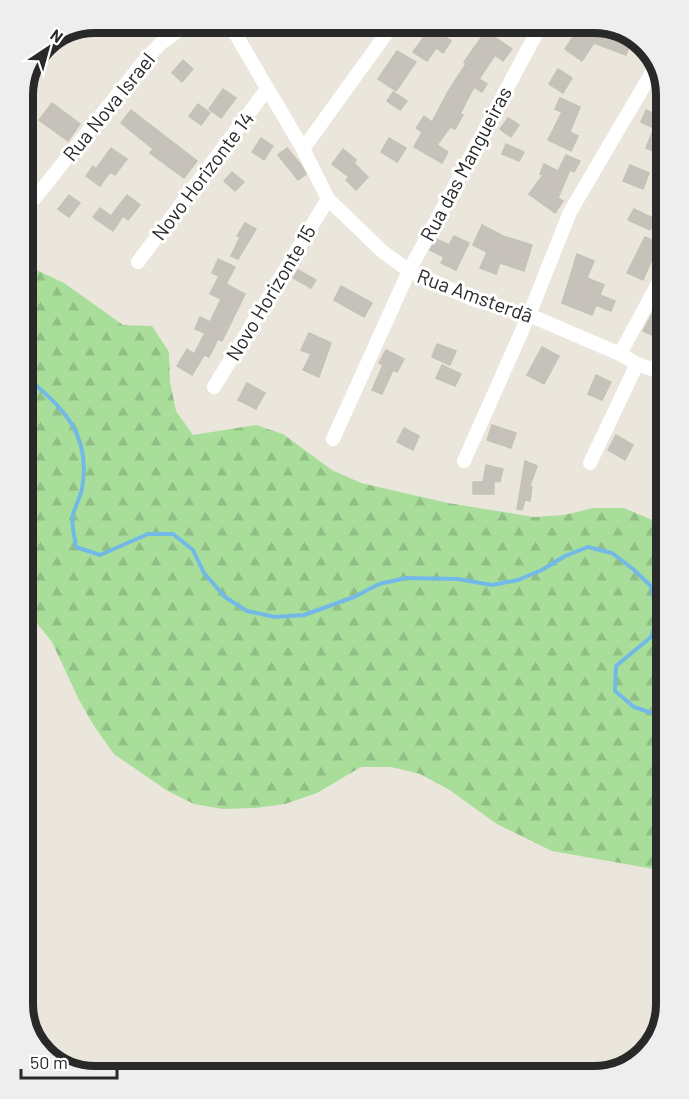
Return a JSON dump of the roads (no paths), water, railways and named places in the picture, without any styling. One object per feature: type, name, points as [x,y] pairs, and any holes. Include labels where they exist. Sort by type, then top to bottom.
[{"type":"street","name":"Rua Nova Israel","points":[[35,198],[144,61],[174,33]]},
{"type":"street","name":"Rua Amsterdã","points":[[235,33],[303,149],[328,199],[382,251],[409,271],[475,300],[529,315],[656,370]]},
{"type":"street","points":[[303,149],[387,33]]},
{"type":"street","name":"Rua das Mangueiras","points":[[333,439],[409,271],[537,33]]},
{"type":"street","points":[[464,461],[529,315],[570,212],[652,73]]},
{"type":"street","name":"Novo Horizonte 14","points":[[138,262],[267,89]]},
{"type":"street","name":"Novo Horizonte 15","points":[[214,387],[328,199]]},
{"type":"street","points":[[620,354],[656,287]]},
{"type":"street","points":[[590,463],[637,364]]},
{"type":"waterway","points":[[33,383],[51,399],[72,424],[83,453],[82,489],[73,519],[76,547],[100,555],[148,534],[173,534],[193,550],[204,573],[225,597],[247,611],[275,617],[304,615],[354,597],[379,584],[406,578],[458,579],[492,585],[518,580],[588,547],[612,553],[633,569],[651,586],[656,610]]},
{"type":"waterway","points":[[656,610],[656,622]]},
{"type":"waterway","points":[[656,622],[651,637],[616,666],[615,691],[634,707],[656,714]]}]
